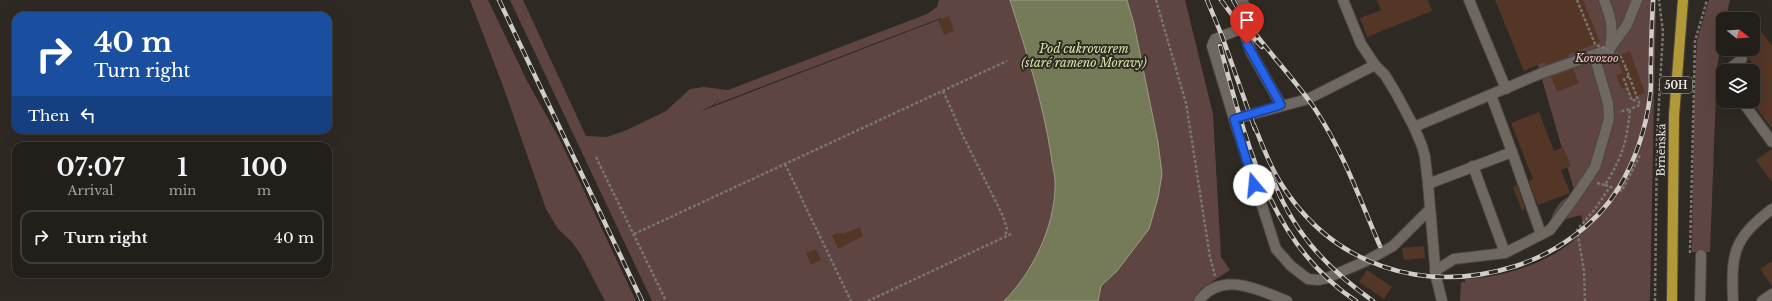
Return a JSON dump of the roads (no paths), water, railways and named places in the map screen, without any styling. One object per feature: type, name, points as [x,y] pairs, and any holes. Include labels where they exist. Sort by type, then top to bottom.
[{"type":"main road","name":"Brněnská","points":[[1672,301],[1674,116],[1684,0]]},
{"type":"street","points":[[1242,0],[1247,13],[1247,21],[1243,28],[1216,39],[1212,46],[1276,249],[1291,266],[1308,279],[1318,280],[1327,278],[1366,261],[1393,246],[1429,210]]},
{"type":"street","points":[[1343,0],[1361,44],[1375,65],[1385,75],[1414,127],[1425,157],[1435,271],[1442,301]]},
{"type":"street","points":[[1469,0],[1506,89]]},
{"type":"street","points":[[1604,0],[1611,17],[1612,33],[1610,49]]},
{"type":"street","points":[[1414,127],[1542,73],[1610,49],[1627,25],[1637,0]]},
{"type":"street","points":[[1243,28],[1251,52],[1281,105]]},
{"type":"street","points":[[1435,271],[1454,259],[1505,253],[1550,230],[1575,197],[1596,164],[1604,143],[1609,119],[1608,103],[1594,55]]},
{"type":"street","points":[[1736,64],[1742,59]]},
{"type":"street","points":[[1234,119],[1308,98],[1375,65]]},
{"type":"street","points":[[1492,95],[1541,234]]},
{"type":"street","points":[[1747,108],[1772,142]]},
{"type":"street","points":[[1428,184],[1512,152]]},
{"type":"street","points":[[1473,166],[1505,253]]},
{"type":"street","points":[[1733,301],[1733,260],[1738,244],[1754,223],[1772,209]]},
{"type":"street","points":[[1700,301],[1702,255]]},
{"type":"street","points":[[1199,301],[1208,291],[1218,286],[1237,284],[1248,286],[1287,301]]},
{"type":"street","points":[[1762,301],[1772,294]]},
{"type":"water","name":"Pod cukrovarem (staré rameno Moravy)","points":[[1010,0],[1127,0],[1134,24],[1158,142],[1162,174],[1158,198],[1149,229],[1117,271],[1101,286],[1098,301],[1004,301],[1024,277],[1040,249],[1051,219],[1055,184],[1048,135],[1039,96]]},
{"type":"railway","points":[[499,0],[642,301]]},
{"type":"railway","points":[[1207,0],[1222,36],[1255,129]]},
{"type":"railway","points":[[1221,0],[1235,19],[1262,47]]},
{"type":"railway","points":[[1233,0],[1252,29],[1305,95],[1325,125],[1343,159],[1380,246]]},
{"type":"railway","points":[[1254,125],[1276,175],[1301,211],[1326,235],[1353,253],[1383,266],[1414,274],[1447,277],[1481,274],[1516,266],[1546,254],[1587,226],[1609,202],[1630,167],[1643,133],[1651,87],[1653,0]]},
{"type":"railway","points":[[1220,46],[1252,153],[1265,187],[1282,220],[1302,250],[1326,278],[1356,301]]},
{"type":"railway","points":[[1271,174],[1279,194],[1299,230],[1325,261],[1373,301]]},
{"type":"park label","name":"Kovozoo","points":[[1597,58]]}]
